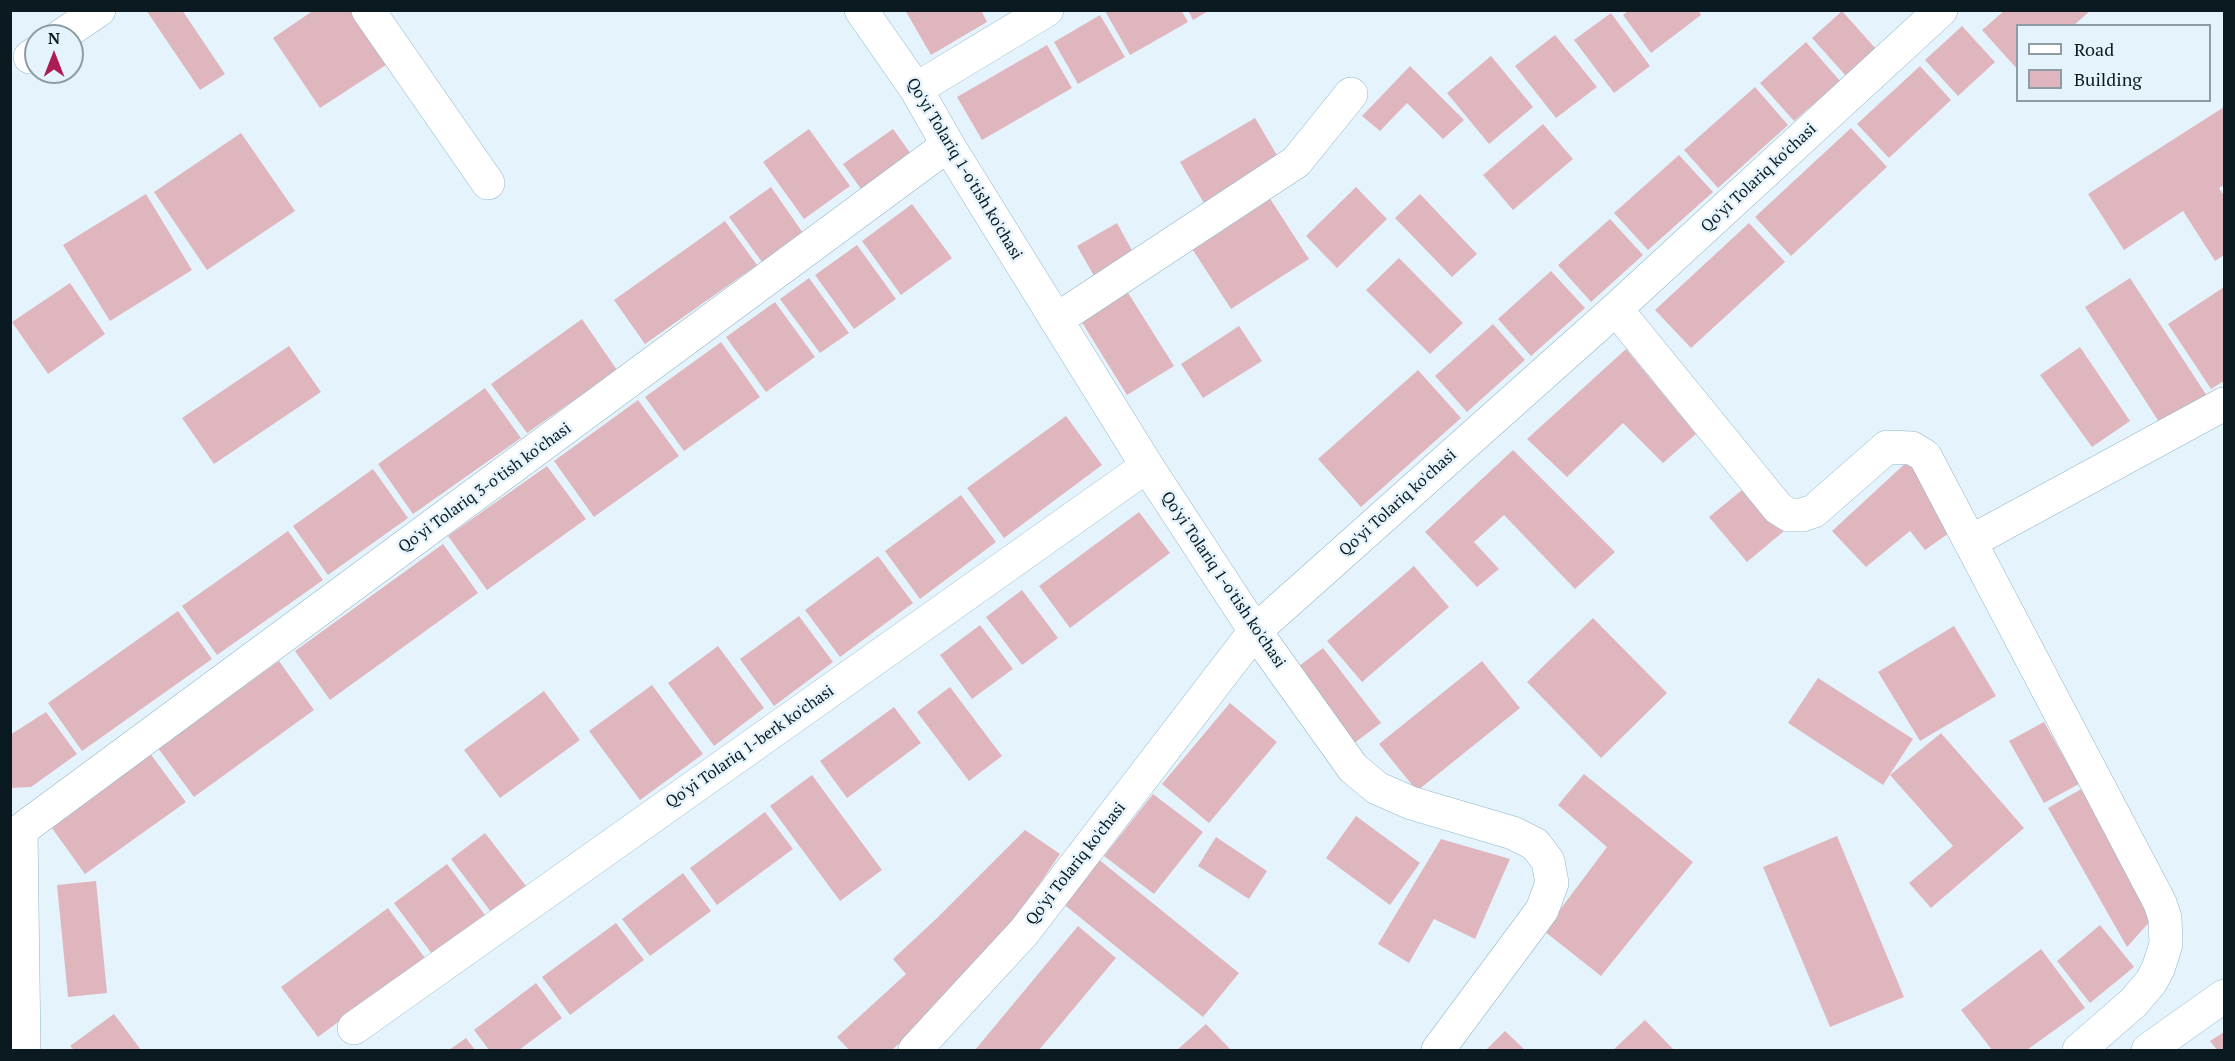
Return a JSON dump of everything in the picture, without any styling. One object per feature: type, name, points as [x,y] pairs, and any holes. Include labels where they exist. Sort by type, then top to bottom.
[{"type":"street","points":[[79,24],[99,10]]},
{"type":"street","points":[[368,10],[488,183]]},
{"type":"street","name":"Qo'yi Tolariq 1-o'tish ko'chasi","points":[[861,10],[916,89],[948,145],[1147,466],[1255,631],[1353,768],[1377,788],[1411,803],[1514,833],[1535,844],[1548,861],[1552,883],[1542,910],[1438,1050]]},
{"type":"street","points":[[916,89],[1047,10]]},
{"type":"street","name":"Qo'yi Tolariq ko'chasi","points":[[915,1050],[1024,932],[1255,631],[1616,309],[1941,10]]},
{"type":"street","points":[[1056,320],[1296,162],[1351,94]]},
{"type":"street","name":"Qo'yi Tolariq 3-o'tish ko'chasi","points":[[16,830],[948,145]]},
{"type":"street","points":[[1616,309],[1778,508],[1789,515],[1803,515],[1814,511],[1887,447],[1912,448],[1925,456],[2160,903],[2165,918],[2166,944],[2158,969],[2151,981],[2133,1003],[2079,1050]]},
{"type":"street","points":[[1970,542],[2224,404]]},
{"type":"street","name":"Qo'yi Tolariq 1-berk ko'chasi","points":[[354,1028],[1147,466]]},
{"type":"street","points":[[16,830],[24,1050]]},
{"type":"street","points":[[2148,1050],[2224,996]]},
{"type":"building","points":[[146,10],[182,10],[225,74],[200,90]]},
{"type":"building","points":[[314,10],[354,10],[389,63],[320,108],[273,38]]},
{"type":"building","points":[[905,10],[981,10],[987,22],[931,55]]},
{"type":"building","points":[[1181,10],[1188,22],[1130,55],[1105,11]]},
{"type":"building","points":[[1188,10],[1210,10],[1193,20]]},
{"type":"building","points":[[1629,10],[1698,10],[1701,15],[1651,53],[1623,15]]},
{"type":"building","points":[[2005,10],[2091,10],[2075,24],[2016,24],[2016,68],[1982,30]]},
{"type":"building","points":[[1842,11],[1876,49],[1846,76],[1812,38]]},
{"type":"building","points":[[1611,13],[1650,66],[1614,93],[1574,40]]},
{"type":"building","points":[[1100,15],[1125,57],[1078,84],[1054,42]]},
{"type":"building","points":[[1962,26],[1995,62],[1958,96],[1925,60]]},
{"type":"building","points":[[1555,35],[1597,87],[1556,118],[1515,66]]},
{"type":"building","points":[[1806,42],[1840,81],[1794,121],[1760,83]]},
{"type":"building","points":[[1047,45],[1072,88],[982,140],[957,97]]},
{"type":"building","points":[[1491,56],[1533,107],[1489,144],[1447,93]]},
{"type":"building","points":[[1410,66],[1464,120],[1443,139],[1407,103],[1380,131],[1362,116]]},
{"type":"building","points":[[1920,66],[1951,100],[1889,158],[1857,124]]},
{"type":"building","points":[[1755,87],[1788,125],[1718,188],[1684,150]]},
{"type":"building","points":[[2224,107],[2224,185],[2219,188],[2224,196],[2224,255],[2215,261],[2183,211],[2124,250],[2088,194]]},
{"type":"building","points":[[1255,118],[1281,162],[1205,205],[1180,162]]},
{"type":"building","points":[[1543,124],[1573,159],[1513,210],[1483,175]]},
{"type":"building","points":[[1851,128],[1887,167],[1791,256],[1755,217]]},
{"type":"building","points":[[809,129],[850,186],[804,219],[763,162]]},
{"type":"building","points":[[893,129],[911,154],[861,189],[843,164]]},
{"type":"building","points":[[241,133],[295,211],[207,270],[154,192]]},
{"type":"building","points":[[1679,155],[1713,192],[1648,250],[1614,213]]},
{"type":"building","points":[[771,187],[803,233],[762,262],[729,217]]},
{"type":"building","points":[[1356,187],[1387,219],[1337,268],[1306,236]]},
{"type":"building","points":[[146,194],[192,270],[110,321],[63,245]]},
{"type":"building","points":[[1420,194],[1477,254],[1452,277],[1395,218]]},
{"type":"building","points":[[1269,197],[1309,259],[1231,309],[1191,247]]},
{"type":"building","points":[[912,204],[952,258],[901,295],[862,241]]},
{"type":"building","points":[[1610,219],[1643,255],[1591,302],[1558,265]]},
{"type":"building","points":[[725,221],[757,265],[645,344],[614,300]]},
{"type":"building","points":[[1117,223],[1134,254],[1094,276],[1077,246]]},
{"type":"building","points":[[1749,223],[1785,262],[1691,348],[1655,310]]},
{"type":"building","points":[[857,245],[896,299],[854,329],[815,275]]},
{"type":"building","points":[[1399,258],[1463,323],[1430,354],[1366,290]]},
{"type":"building","points":[[1551,271],[1585,308],[1531,356],[1498,319]]},
{"type":"building","points":[[809,278],[849,333],[820,353],[780,299]]},
{"type":"building","points":[[2130,278],[2207,396],[2161,425],[2085,307]]},
{"type":"building","points":[[70,283],[105,334],[48,374],[12,322]]},
{"type":"building","points":[[2224,287],[2224,381],[2211,389],[2168,324]]},
{"type":"building","points":[[1125,288],[1174,366],[1127,395],[1078,316]]},
{"type":"building","points":[[775,302],[815,357],[766,392],[726,337]]},
{"type":"building","points":[[582,319],[617,370],[527,433],[491,384]]},
{"type":"building","points":[[1493,324],[1525,360],[1467,412],[1435,376]]},
{"type":"building","points":[[1239,326],[1262,361],[1203,398],[1181,364]]},
{"type":"building","points":[[721,342],[760,397],[684,451],[645,397]]},
{"type":"building","points":[[289,346],[321,392],[214,464],[182,418]]},
{"type":"building","points":[[2080,347],[2130,421],[2092,447],[2040,375]]},
{"type":"building","points":[[1626,349],[1696,434],[1663,463],[1623,423],[1567,477],[1527,439]]},
{"type":"building","points":[[1418,370],[1461,418],[1361,507],[1318,459]]},
{"type":"building","points":[[485,388],[521,438],[413,514],[378,464]]},
{"type":"building","points":[[638,400],[679,456],[594,517],[554,461]]},
{"type":"building","points":[[1066,416],[1102,465],[1004,538],[967,488]]},
{"type":"building","points":[[1513,450],[1615,552],[1575,589],[1504,515],[1474,542],[1499,569],[1477,587],[1425,532]]},
{"type":"building","points":[[1910,459],[1952,531],[1925,550],[1910,531],[1866,567],[1832,531]]},
{"type":"building","points":[[547,466],[586,519],[487,590],[448,536]]},
{"type":"building","points":[[373,469],[408,518],[328,575],[293,526]]},
{"type":"building","points":[[1747,486],[1784,531],[1747,562],[1709,517]]},
{"type":"building","points":[[961,495],[996,542],[920,599],[885,551]]},
{"type":"building","points":[[1139,512],[1170,553],[1070,628],[1039,586]]},
{"type":"building","points":[[288,531],[323,580],[217,655],[182,606]]},
{"type":"building","points":[[443,544],[478,593],[330,700],[295,651]]},
{"type":"building","points":[[878,556],[913,603],[840,657],[805,610]]},
{"type":"building","points":[[1414,566],[1449,607],[1362,682],[1327,641]]},
{"type":"building","points":[[1022,590],[1058,638],[1022,665],[986,617]]},
{"type":"building","points":[[178,611],[212,659],[82,751],[48,703]]},
{"type":"building","points":[[799,616],[833,662],[774,706],[740,659]]},
{"type":"building","points":[[1593,618],[1667,693],[1601,758],[1527,682]]},
{"type":"building","points":[[980,625],[1013,669],[972,699],[940,655]]},
{"type":"building","points":[[1954,626],[1996,696],[1920,741],[1878,672]]},
{"type":"building","points":[[718,646],[764,708],[714,746],[668,683]]},
{"type":"building","points":[[1323,648],[1381,723],[1353,744],[1295,669]]},
{"type":"building","points":[[279,661],[314,710],[194,797],[158,748]]},
{"type":"building","points":[[1482,661],[1520,708],[1417,791],[1379,744]]},
{"type":"building","points":[[1818,678],[1913,739],[1883,785],[1788,723]]},
{"type":"building","points":[[652,685],[703,754],[640,800],[589,731]]},
{"type":"building","points":[[950,687],[1002,756],[969,781],[917,712]]},
{"type":"building","points":[[544,691],[580,740],[500,798],[464,750]]},
{"type":"building","points":[[1230,703],[1277,742],[1209,823],[1162,784]]},
{"type":"building","points":[[894,707],[921,743],[847,798],[820,761]]},
{"type":"building","points":[[46,712],[77,754],[31,787],[10,788],[10,735]]},
{"type":"building","points":[[2044,722],[2079,784],[2044,803],[2009,741]]},
{"type":"building","points":[[1941,733],[2024,828],[1931,908],[1909,883],[1953,846],[1890,775]]},
{"type":"building","points":[[149,752],[186,802],[85,874],[49,824]]},
{"type":"building","points":[[1584,774],[1693,862],[1601,976],[1544,931],[1607,847],[1558,805]]},
{"type":"building","points":[[812,775],[882,870],[840,901],[770,806]]},
{"type":"building","points":[[2083,788],[2153,918],[2127,947],[2048,808]]},
{"type":"building","points":[[1153,794],[1203,832],[1154,894],[1104,856]]},
{"type":"building","points":[[765,812],[793,849],[717,905],[690,868]]},
{"type":"building","points":[[1356,816],[1420,863],[1390,905],[1326,858]]},
{"type":"building","points":[[1025,830],[1060,854],[981,969],[892,1050],[849,1050],[837,1037],[906,974],[893,959]]},
{"type":"building","points":[[485,833],[526,886],[491,912],[451,859]]},
{"type":"building","points":[[1837,836],[1904,997],[1830,1027],[1763,867]]},
{"type":"building","points":[[1216,837],[1267,871],[1249,899],[1198,866]]},
{"type":"building","points":[[1441,839],[1510,859],[1475,939],[1434,919],[1409,963],[1378,944]]},
{"type":"building","points":[[1097,858],[1239,973],[1203,1017],[1061,902]]},
{"type":"building","points":[[447,864],[485,915],[432,954],[394,903]]},
{"type":"building","points":[[683,873],[711,911],[650,956],[622,919]]},
{"type":"building","points":[[96,881],[107,993],[68,997],[57,885]]},
{"type":"building","points":[[388,908],[425,958],[318,1037],[281,987]]},
{"type":"building","points":[[616,923],[644,960],[570,1015],[542,977]]},
{"type":"building","points":[[2100,925],[2134,967],[2090,1003],[2057,961]]},
{"type":"building","points":[[1078,926],[1116,958],[1039,1050],[975,1050]]},
{"type":"building","points":[[2041,949],[2085,1008],[2027,1050],[1992,1050],[1961,1010]]},
{"type":"building","points":[[536,983],[562,1018],[519,1050],[489,1050],[474,1030]]},
{"type":"building","points":[[114,1014],[141,1050],[74,1050],[70,1046]]},
{"type":"building","points":[[1645,1020],[1674,1050],[1613,1050]]},
{"type":"building","points":[[1206,1024],[1231,1050],[1177,1050]]},
{"type":"building","points":[[1505,1031],[1525,1050],[1486,1050]]},
{"type":"building","points":[[2224,1032],[2224,1050],[2217,1050],[2210,1041]]},
{"type":"building","points":[[466,1038],[475,1050],[449,1050]]}]
